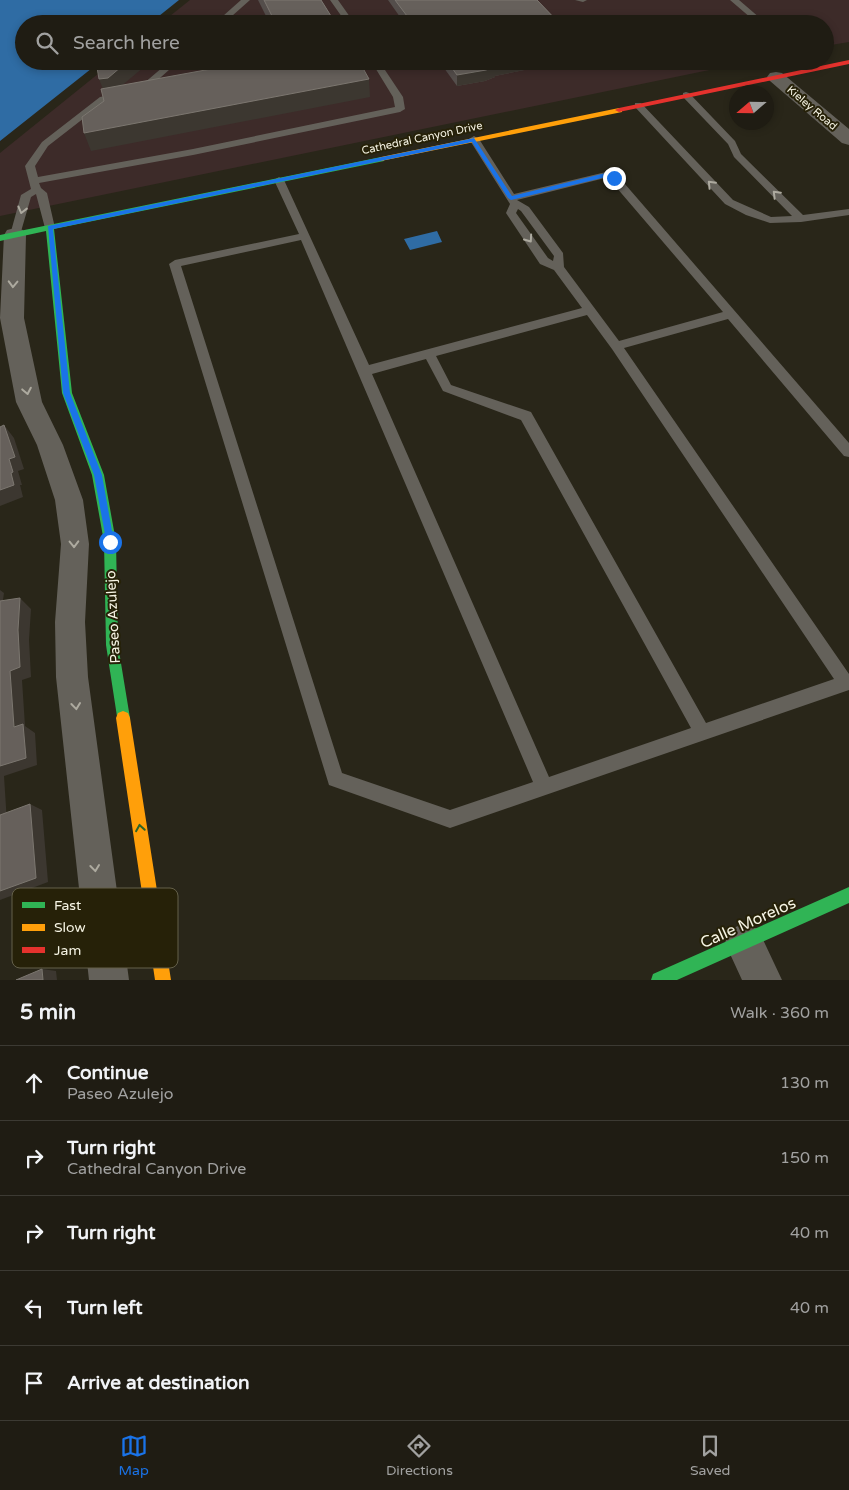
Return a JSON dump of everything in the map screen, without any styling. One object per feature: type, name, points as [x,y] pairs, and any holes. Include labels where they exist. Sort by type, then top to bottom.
[{"type":"street","name":"Cathedral Canyon Drive","points":[[834,63],[849,62]]},
{"type":"street","name":"Cathedral Canyon Drive","points":[[7,236],[776,77],[798,70]]},
{"type":"street","name":"Kieley Road","points":[[776,77],[849,139]]},
{"type":"street","name":"Paseo Azulejo","points":[[50,228],[67,393],[98,475],[110,542],[112,645],[149,888]]},
{"type":"street","points":[[7,236],[12,318],[29,402],[50,445],[70,500],[75,544],[70,622],[72,677],[98,888]]},
{"type":"street","name":"Calle Morelos","points":[[659,980],[849,895]]},
{"type":"street","points":[[744,943],[762,980]]},
{"type":"lane","points":[[228,15],[246,0]]},
{"type":"lane","points":[[334,0],[345,15]]},
{"type":"lane","points":[[734,0],[752,15]]},
{"type":"lane","points":[[50,228],[42,193],[34,186],[30,166],[45,144],[103,100],[140,92],[165,70]]},
{"type":"lane","points":[[7,236],[26,195],[34,186],[400,109],[398,97],[381,70]]},
{"type":"lane","points":[[686,95],[732,143],[737,155],[801,219]]},
{"type":"lane","points":[[638,105],[729,202],[750,213],[770,220],[801,219],[849,212]]},
{"type":"lane","points":[[305,236],[175,264],[335,779],[450,819],[848,683],[616,346],[558,267],[544,261],[511,213],[513,201],[474,140]]},
{"type":"lane","points":[[513,201],[611,175],[849,452]]},
{"type":"lane","points":[[279,180],[365,371],[544,786]]},
{"type":"lane","points":[[365,371],[589,310]]},
{"type":"lane","points":[[616,346],[731,314]]},
{"type":"lane","points":[[429,354],[447,388],[526,416],[702,732]]},
{"type":"shaded area","points":[[190,0],[849,0],[849,42],[834,44],[834,15],[171,15]]},
{"type":"shaded area","points":[[103,70],[709,70],[0,216],[0,153]]},
{"type":"water","points":[[0,0],[179,0],[160,15],[15,15],[15,70],[90,70],[0,141]]},
{"type":"water","points":[[437,231],[442,242],[410,250],[404,239]]},
{"type":"building","points":[[264,0],[321,0],[330,15],[272,15]]},
{"type":"building","points":[[395,0],[537,0],[551,15],[406,15]]},
{"type":"building","points":[[97,70],[117,70],[108,78],[99,79]]},
{"type":"building","points":[[206,70],[364,70],[369,79],[84,133],[82,117],[104,101],[101,89]]},
{"type":"building","points":[[453,70],[486,70],[457,75]]},
{"type":"building","points":[[4,425],[15,457],[9,459],[14,485],[0,490],[0,427]]},
{"type":"building","points":[[20,598],[18,630],[20,667],[10,671],[14,727],[23,724],[26,758],[0,766],[0,601]]},
{"type":"building","points":[[30,804],[36,878],[0,891],[0,815]]},
{"type":"building","points":[[42,969],[43,980],[16,980]]},
{"type":"traffic: fast","points":[[0,238],[381,159]]},
{"type":"traffic: fast","points":[[50,228],[67,393],[98,475],[110,542],[112,645],[123,718]]},
{"type":"traffic: fast","points":[[659,980],[849,895]]},
{"type":"traffic: slow","points":[[381,159],[619,110]]},
{"type":"traffic: slow","points":[[123,718],[149,888]]},
{"type":"traffic: slow","points":[[161,968],[163,980]]},
{"type":"traffic: jam","points":[[834,65],[849,62]]},
{"type":"traffic: jam","points":[[619,110],[811,70]]},
{"type":"route","points":[[110,542],[98,475],[67,393],[50,228],[474,140],[511,198],[606,175],[611,175],[614,178]]}]
